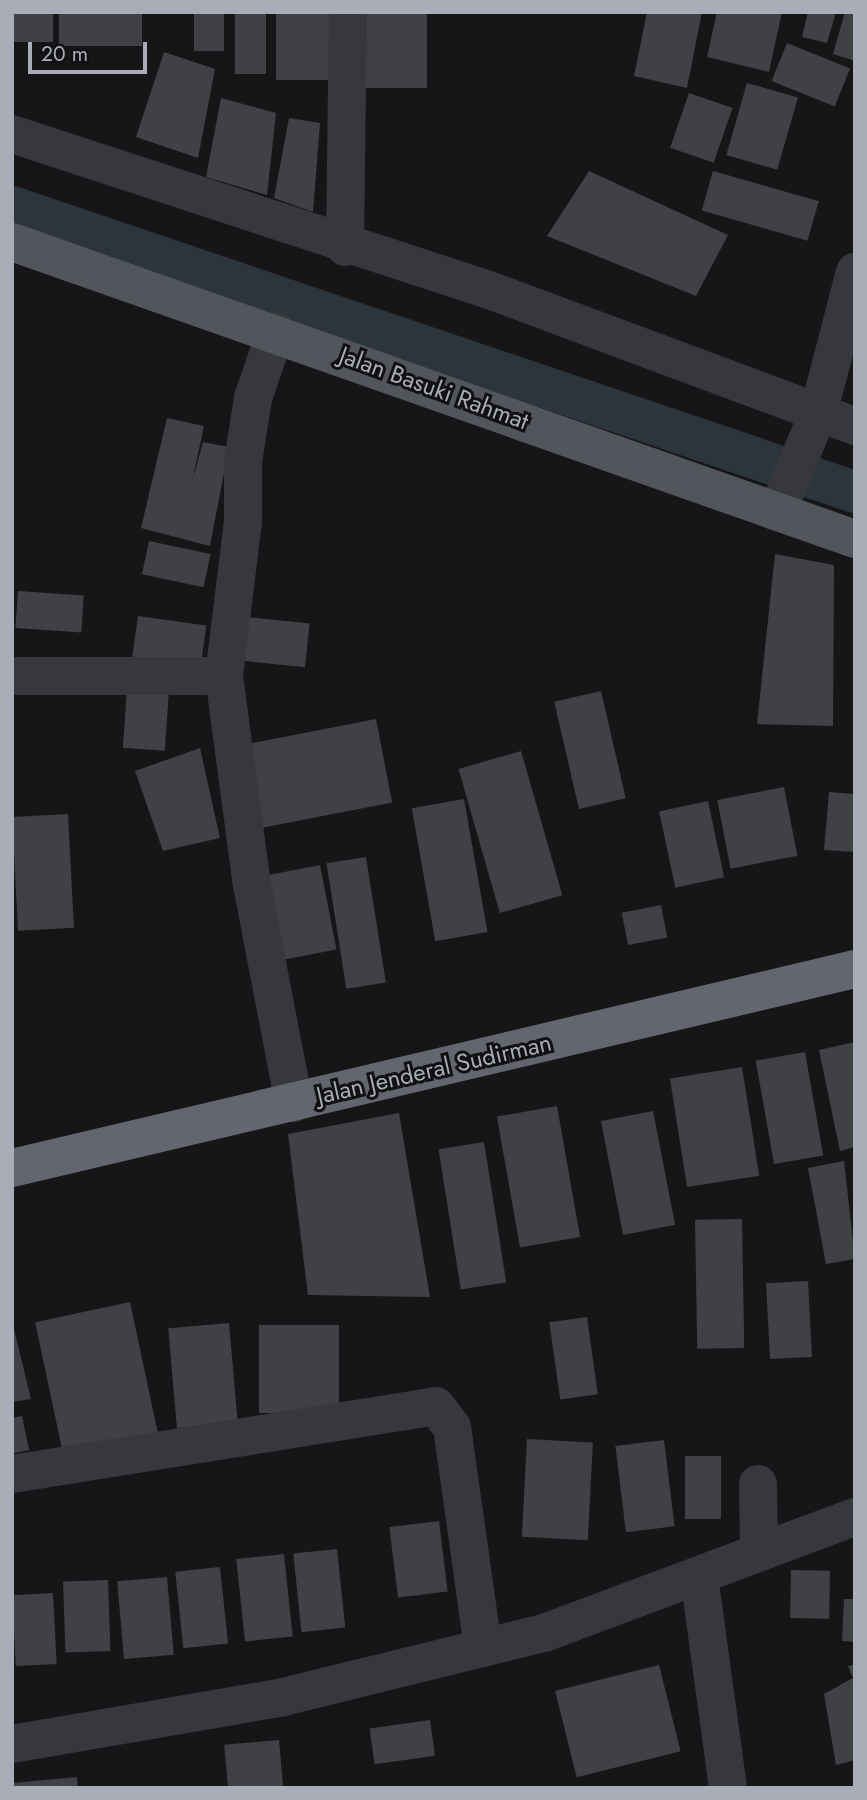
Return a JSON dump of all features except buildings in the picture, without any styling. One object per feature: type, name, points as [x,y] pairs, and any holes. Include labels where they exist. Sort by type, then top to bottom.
[{"type":"highway","name":"Jalan Jenderal Sudirman","points":[[12,1168],[855,969]]},
{"type":"main road","name":"Jalan Basuki Rahmat","points":[[12,242],[276,331],[855,539]]},
{"type":"street","points":[[345,247],[348,12]]},
{"type":"street","points":[[12,134],[345,247],[489,290],[855,426]]},
{"type":"street","points":[[777,512],[818,414],[855,272]]},
{"type":"street","points":[[276,331],[253,398],[243,462],[243,522],[224,676],[252,885],[295,1103]]},
{"type":"street","points":[[12,676],[224,676]]},
{"type":"street","points":[[12,1474],[436,1406],[452,1427],[483,1648]]},
{"type":"street","points":[[758,1483],[759,1549]]},
{"type":"street","points":[[12,1744],[283,1697],[483,1648],[699,1576],[759,1549],[855,1517]]},
{"type":"street","points":[[699,1576],[728,1788]]},
{"type":"waterway","points":[[12,207],[855,492]]}]
